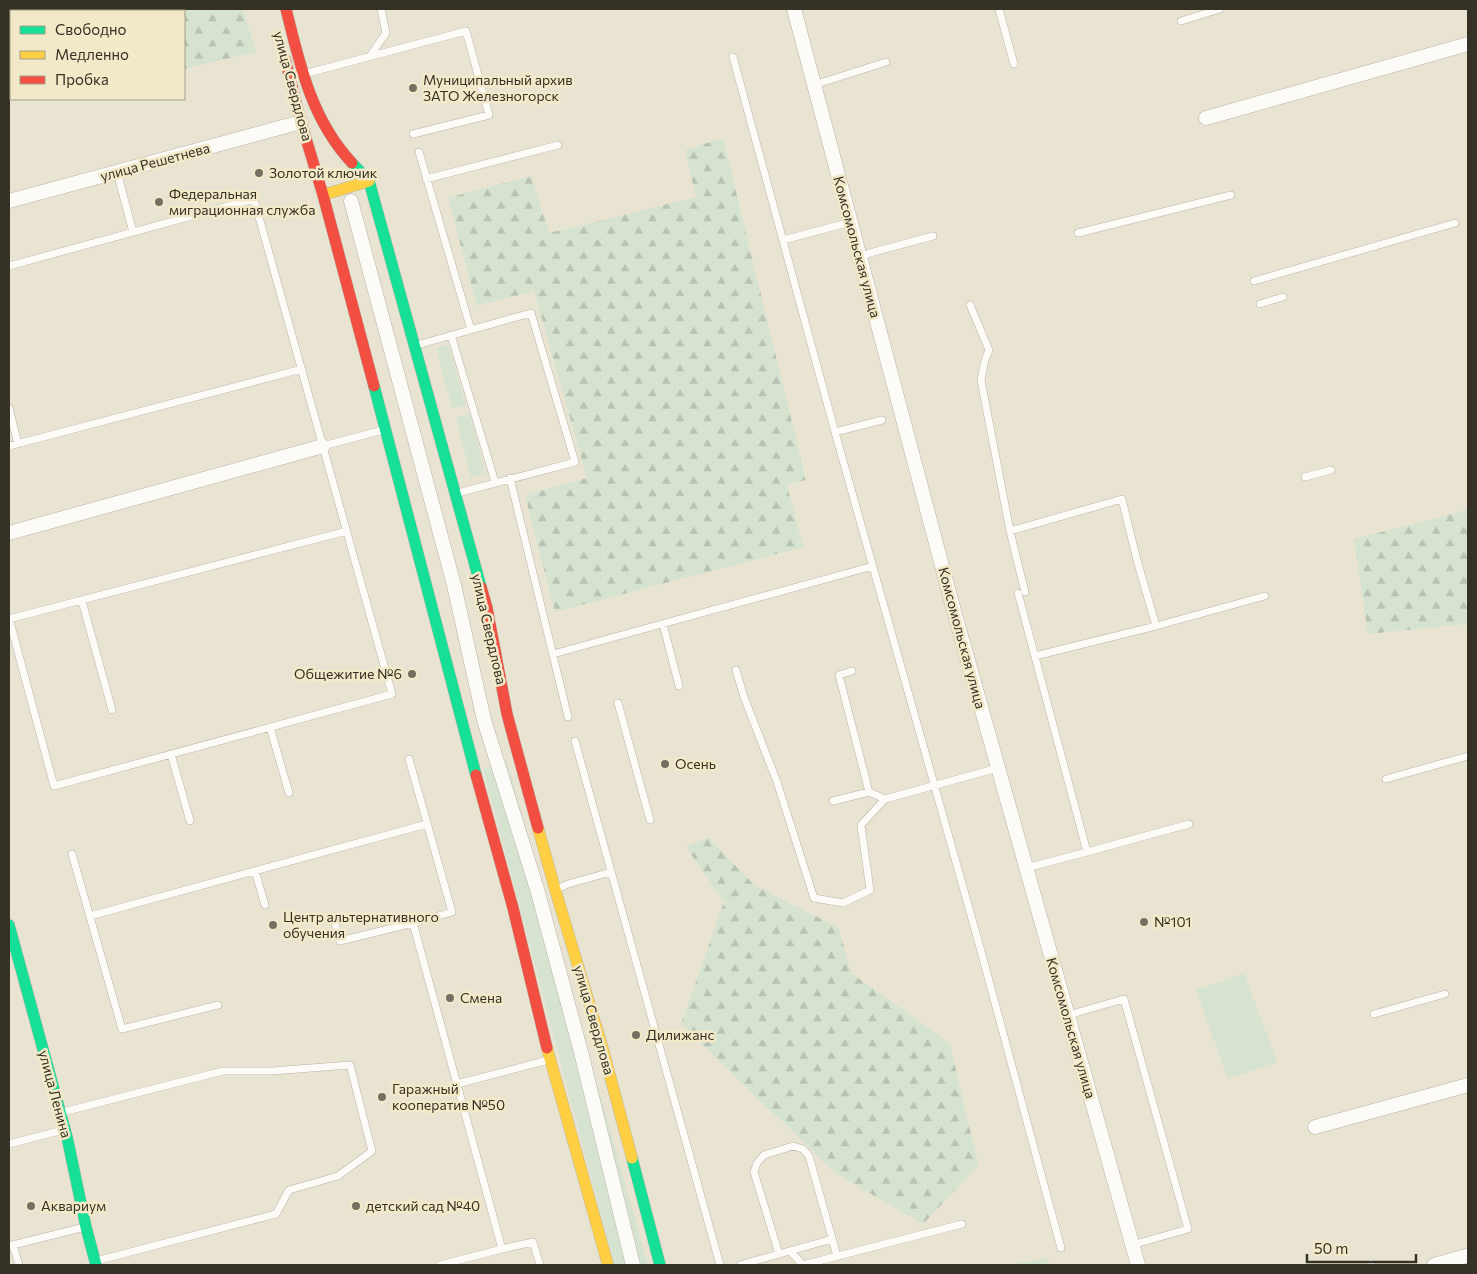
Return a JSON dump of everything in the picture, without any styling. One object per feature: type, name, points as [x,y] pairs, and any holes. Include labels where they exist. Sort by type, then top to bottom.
[{"type":"street","name":"улица Свердлова","points":[[286,9],[303,74],[322,120],[338,147],[369,182],[487,608],[507,714],[555,890],[602,1046],[660,1265]]},
{"type":"street","name":"Комсомольская улица","points":[[794,9],[950,594],[1138,1265]]},
{"type":"street","points":[[1206,118],[1468,44]]},
{"type":"street","name":"улица Свердлова","points":[[282,47],[385,429],[466,742],[513,908],[550,1060],[608,1265]]},
{"type":"street","name":"улица Решетнева","points":[[9,201],[301,122]]},
{"type":"street","points":[[323,195],[369,182]]},
{"type":"street","points":[[350,202],[454,585],[486,728],[537,889],[581,1052],[633,1265]]},
{"type":"street","points":[[9,533],[323,446]]},
{"type":"street","name":"улица Ленина","points":[[9,925],[61,1113],[86,1227],[96,1263]]},
{"type":"street","points":[[1315,1127],[1468,1085]]},
{"type":"street","points":[[1434,1265],[1467,1256]]},
{"type":"lane","points":[[370,56],[386,33],[381,9]]},
{"type":"lane","points":[[999,9],[1014,64]]},
{"type":"lane","points":[[1181,21],[1220,9]]},
{"type":"lane","points":[[303,74],[466,32],[489,115],[412,134]]},
{"type":"lane","points":[[733,57],[934,786],[982,951],[1061,1248]]},
{"type":"lane","points":[[814,85],[886,62]]},
{"type":"lane","points":[[426,178],[558,144]]},
{"type":"lane","points":[[419,152],[471,330]]},
{"type":"lane","points":[[117,172],[133,232]]},
{"type":"lane","points":[[1078,233],[1231,195]]},
{"type":"lane","points":[[9,266],[254,199],[302,369],[323,446],[347,531],[392,694],[54,786],[9,619],[347,531]]},
{"type":"lane","points":[[783,240],[851,222]]},
{"type":"lane","points":[[1254,281],[1455,223]]},
{"type":"lane","points":[[860,257],[934,236]]},
{"type":"lane","points":[[1260,304],[1283,297]]},
{"type":"lane","points":[[970,305],[989,350],[984,360],[981,380],[1034,656],[1087,852]]},
{"type":"lane","points":[[414,346],[531,313],[575,462],[455,494]]},
{"type":"lane","points":[[451,335],[495,482]]},
{"type":"lane","points":[[9,446],[302,369]]},
{"type":"lane","points":[[9,408],[18,444]]},
{"type":"lane","points":[[836,432],[882,420]]},
{"type":"lane","points":[[323,446],[385,429]]},
{"type":"lane","points":[[1305,477],[1331,470]]},
{"type":"lane","points":[[510,478],[568,717]]},
{"type":"lane","points":[[1010,531],[1122,500],[1156,626]]},
{"type":"lane","points":[[553,654],[873,566]]},
{"type":"lane","points":[[1034,656],[1156,626],[1265,596]]},
{"type":"lane","points":[[82,601],[112,710]]},
{"type":"lane","points":[[663,624],[679,686]]},
{"type":"lane","points":[[736,670],[744,697],[777,782],[814,898],[843,903],[870,890],[861,825],[885,798]]},
{"type":"lane","points":[[852,671],[839,675],[869,792]]},
{"type":"lane","points":[[618,703],[650,820]]},
{"type":"lane","points":[[270,727],[288,793]]},
{"type":"lane","points":[[575,741],[720,1265]]},
{"type":"lane","points":[[171,754],[190,821]]},
{"type":"lane","points":[[1386,779],[1468,756]]},
{"type":"lane","points":[[335,923],[340,941],[452,912],[409,759]]},
{"type":"lane","points":[[833,801],[869,792],[885,798],[998,768]]},
{"type":"lane","points":[[90,916],[427,824]]},
{"type":"lane","points":[[1026,868],[1189,824]]},
{"type":"lane","points":[[72,854],[122,1029],[218,1005]]},
{"type":"lane","points":[[255,871],[265,905]]},
{"type":"lane","points":[[555,890],[568,884],[611,872]]},
{"type":"lane","points":[[413,923],[502,1249]]},
{"type":"lane","points":[[1374,1014],[1445,994]]},
{"type":"lane","points":[[1068,1015],[1124,999],[1188,1229],[1132,1245]]},
{"type":"lane","points":[[457,1084],[550,1060]]},
{"type":"lane","points":[[61,1113],[222,1071],[272,1071],[350,1065],[372,1151],[338,1176],[288,1190],[276,1214],[96,1263]]},
{"type":"lane","points":[[9,1144],[65,1130]]},
{"type":"lane","points":[[779,1254],[754,1172],[757,1163],[764,1155],[792,1146],[802,1149],[809,1156],[837,1256]]},
{"type":"lane","points":[[790,1251],[803,1265],[962,1224]]},
{"type":"lane","points":[[19,1265],[11,1246],[86,1227]]},
{"type":"lane","points":[[740,1265],[832,1239]]},
{"type":"lane","points":[[440,1265],[533,1242],[540,1265]]},
{"type":"green space","points":[[243,9],[256,52],[185,69],[185,10],[146,10]]},
{"type":"green space","points":[[723,138],[806,480],[787,485],[803,547],[555,612],[525,495],[587,478],[534,291],[477,306],[448,198],[531,176],[549,233],[696,197],[685,150]]},
{"type":"green space","points":[[448,345],[466,406],[452,408],[436,348]]},
{"type":"green space","points":[[470,414],[485,473],[471,477],[456,417]]},
{"type":"green space","points":[[1468,509],[1468,624],[1368,634],[1354,539]]},
{"type":"green space","points":[[507,761],[648,1265],[614,1265],[483,768]]},
{"type":"green space","points":[[708,837],[754,885],[839,928],[851,973],[950,1043],[979,1165],[923,1224],[835,1173],[681,1024],[724,902],[686,847]]},
{"type":"green space","points":[[1244,973],[1277,1062],[1228,1079],[1196,990]]},
{"type":"green space","points":[[1047,1258],[1050,1265],[1008,1265]]},
{"type":"traffic: fast","points":[[352,163],[369,181],[481,587]]},
{"type":"traffic: fast","points":[[374,386],[476,775]]},
{"type":"traffic: fast","points":[[9,925],[67,1137],[96,1265]]},
{"type":"traffic: fast","points":[[632,1158],[660,1265]]},
{"type":"traffic: slow","points":[[323,195],[369,181]]},
{"type":"traffic: slow","points":[[538,828],[602,1046],[632,1158]]},
{"type":"traffic: slow","points":[[547,1048],[608,1265]]},
{"type":"traffic: jam","points":[[286,9],[302,71],[317,110],[326,128],[352,163]]},
{"type":"traffic: jam","points":[[285,59],[374,386]]},
{"type":"traffic: jam","points":[[481,587],[487,608],[507,714],[538,828]]},
{"type":"traffic: jam","points":[[476,775],[513,908],[547,1048]]},
{"type":"place","name":"Муниципальный архив ЗАТО Железногорск","points":[[413,88]]},
{"type":"place","name":"Золотой ключик","points":[[259,173]]},
{"type":"place","name":"Федеральная миграционная служба","points":[[159,202]]},
{"type":"place","name":"Общежитие №6","points":[[412,674]]},
{"type":"place","name":"Осень","points":[[665,764]]},
{"type":"place","name":"№101","points":[[1144,922]]},
{"type":"place","name":"Центр альтернативного обучения","points":[[273,925]]},
{"type":"place","name":"Смена","points":[[450,998]]},
{"type":"place","name":"Дилижанс","points":[[636,1035]]},
{"type":"place","name":"Гаражный кооператив №50","points":[[382,1097]]},
{"type":"place","name":"Аквариум","points":[[31,1206]]},
{"type":"place","name":"детский сад №40","points":[[356,1206]]}]
